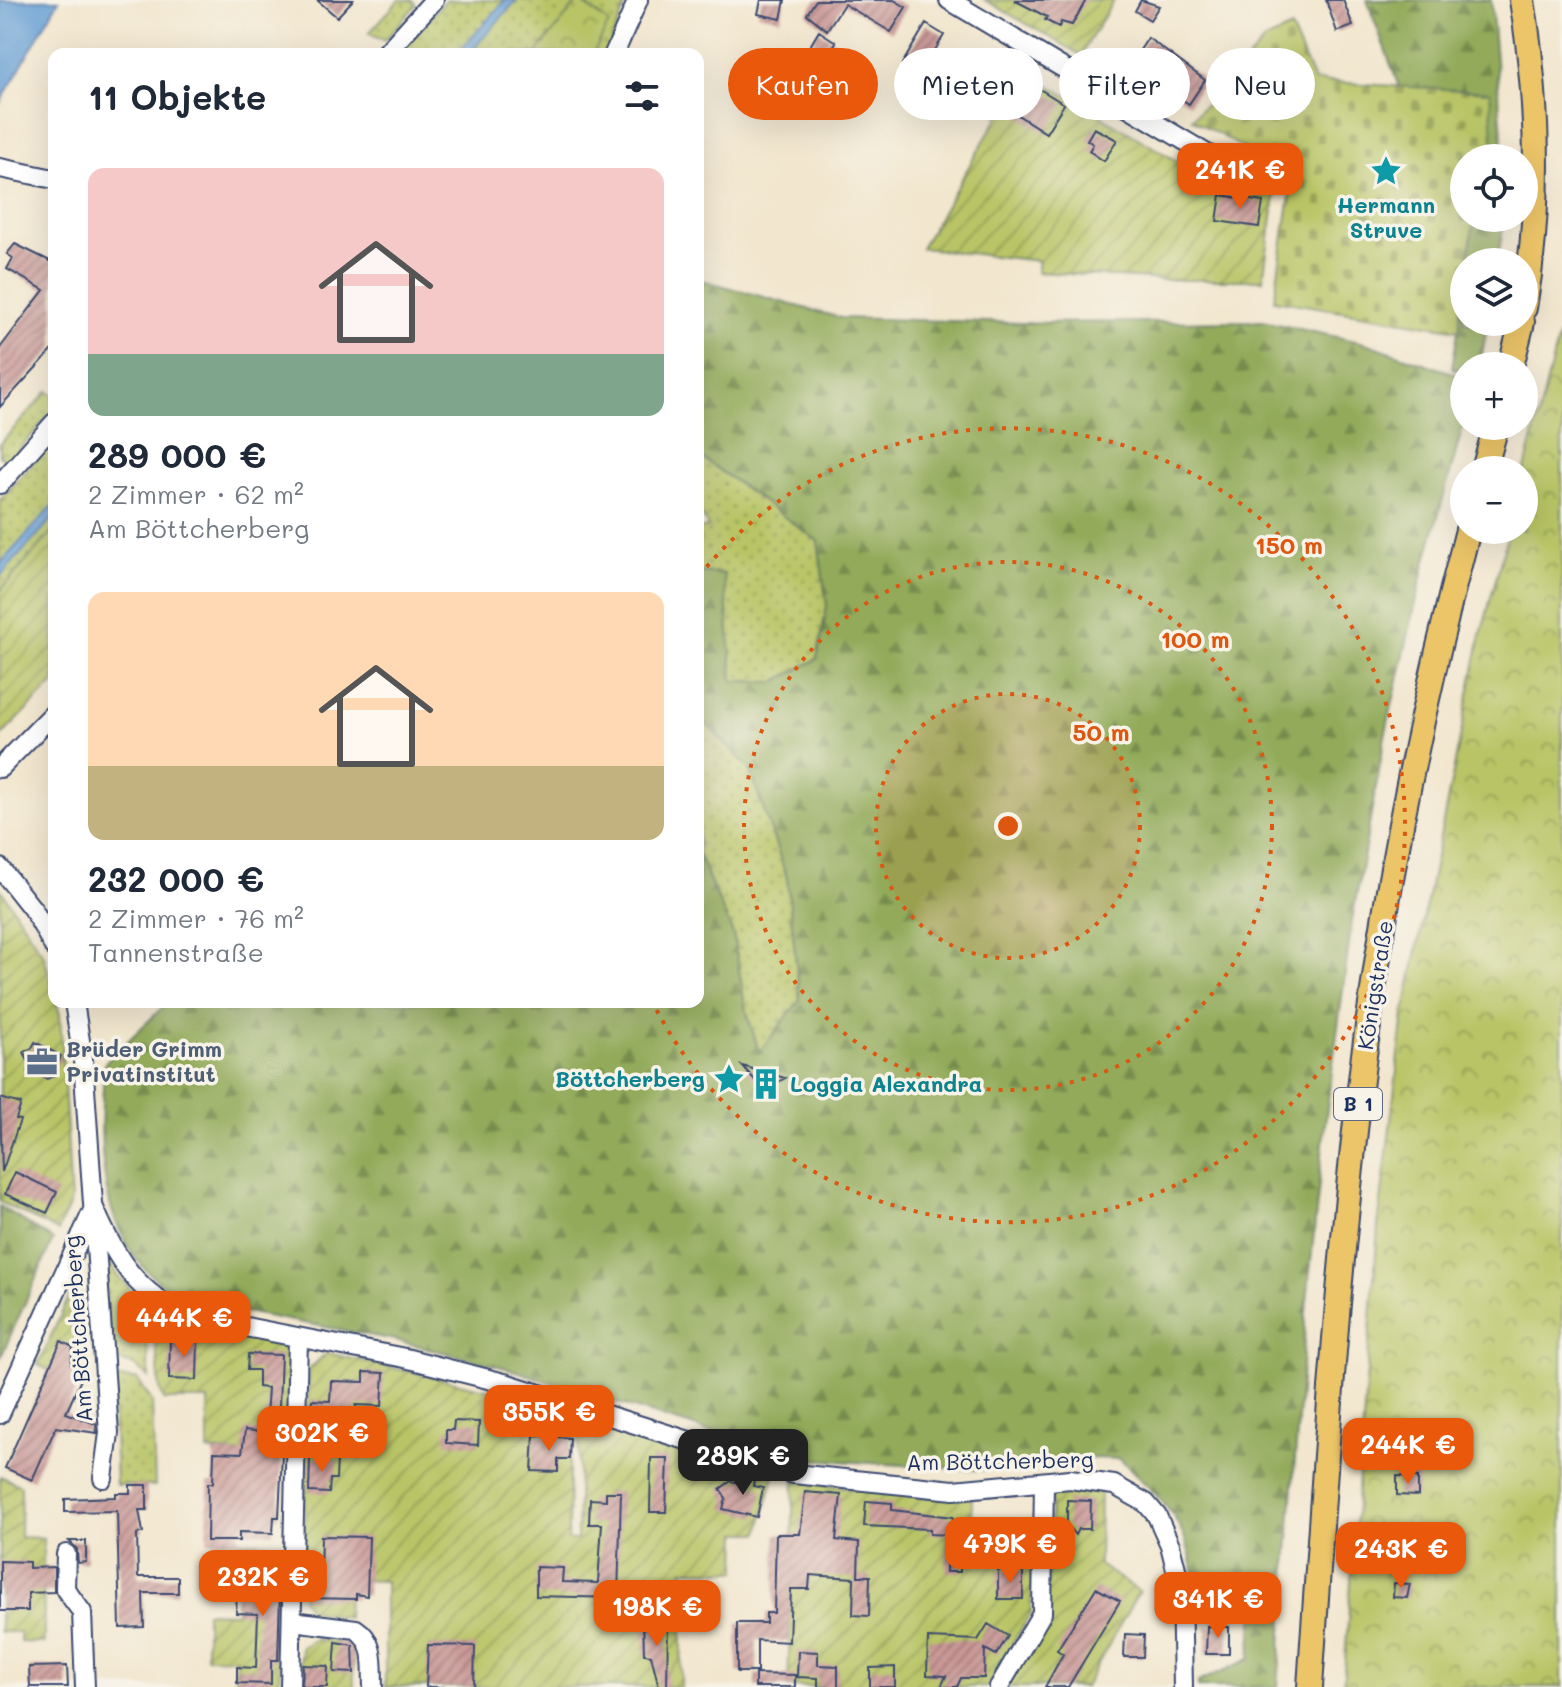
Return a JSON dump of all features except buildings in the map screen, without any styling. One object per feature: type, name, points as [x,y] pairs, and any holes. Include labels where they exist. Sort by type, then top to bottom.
[{"type":"main road","points":[[1522,0],[1536,107],[1538,163],[1532,248]]},
{"type":"main road","name":"Königstraße","points":[[1310,1687],[1338,1301],[1361,1082],[1386,913],[1432,682],[1465,544]]},
{"type":"street","points":[[390,48],[434,0]]},
{"type":"street","points":[[617,48],[638,0]]},
{"type":"street","points":[[949,0],[1222,163],[1290,183]]},
{"type":"street","points":[[0,168],[48,178]]},
{"type":"street","points":[[0,484],[48,430]]},
{"type":"street","points":[[0,768],[48,719]]},
{"type":"street","points":[[0,868],[34,911],[48,936]]},
{"type":"street","points":[[0,1414],[94,1208],[83,1060],[75,1008]]},
{"type":"street","name":"Am Böttcherberg","points":[[94,1208],[124,1269],[161,1303],[189,1316],[405,1358],[508,1384],[794,1474],[954,1490],[1086,1479],[1114,1485],[1146,1503],[1157,1516],[1170,1545],[1181,1589],[1183,1687]]},
{"type":"street","name":"Am Böttcherberg","points":[[94,1208],[109,1433],[103,1478]]},
{"type":"street","points":[[290,1687],[298,1338]]},
{"type":"street","points":[[999,1687],[1042,1613],[1044,1483]]},
{"type":"street","points":[[66,1554],[65,1589],[82,1612],[85,1687]]},
{"type":"street","points":[[292,1621],[356,1629],[363,1633],[371,1647],[373,1687]]},
{"type":"green space","points":[[399,0],[412,0],[416,5],[385,40],[369,33]]},
{"type":"green space","points":[[446,0],[628,0],[608,48],[403,48]]},
{"type":"green space","points":[[579,0],[609,23],[596,48],[541,48]]},
{"type":"green space","points":[[985,0],[1114,0],[1085,48],[1069,48]]},
{"type":"green space","points":[[1367,0],[1491,0],[1503,144],[1493,144],[1490,93],[1399,87]]},
{"type":"green space","points":[[1291,28],[1300,48],[1258,48],[1265,40]]},
{"type":"green space","points":[[1315,81],[1490,92],[1493,144],[1450,144],[1450,232],[1472,232],[1470,248],[1450,248],[1450,329],[1274,300],[1293,176],[1192,119],[1206,104],[1206,120],[1315,120]]},
{"type":"green space","points":[[1043,82],[1059,91],[1059,120],[1108,120],[1209,180],[1276,189],[1263,280],[1167,280],[1037,272],[1039,261],[921,248],[996,120],[1043,120]]},
{"type":"green space","points":[[1472,232],[1502,232],[1500,248],[1470,248]]},
{"type":"green space","points":[[704,281],[841,318],[1022,323],[1263,321],[1365,343],[1450,372],[1450,440],[1459,440],[1455,456],[1450,456],[1450,474],[1425,564],[1385,736],[1352,921],[1325,1124],[1306,1311],[1278,1687],[1198,1687],[1198,1682],[1250,1659],[1255,1598],[1196,1594],[1189,1550],[1182,1532],[1164,1504],[1120,1459],[1095,1458],[979,1470],[793,1458],[510,1369],[395,1340],[201,1304],[166,1287],[140,1264],[122,1236],[110,1204],[104,1170],[101,1135],[105,1063],[162,1008],[704,1008],[704,868],[733,934],[745,1006],[759,1052],[800,1000],[787,878],[750,769],[704,723],[704,572],[724,574],[733,681],[775,682],[817,659],[827,606],[818,541],[704,459]]},
{"type":"green space","points":[[1562,322],[1562,1687],[1343,1687],[1378,1226],[1404,1014],[1481,635],[1505,544],[1538,544],[1538,456],[1528,456],[1532,440],[1538,440],[1538,417]]},
{"type":"green space","points":[[1457,336],[1485,336],[1483,352],[1455,352]]},
{"type":"green space","points":[[48,391],[48,417],[7,463],[0,456],[0,444]]},
{"type":"green space","points":[[48,446],[48,537],[0,591],[0,500]]},
{"type":"green space","points":[[704,459],[818,541],[828,606],[817,659],[775,682],[733,681],[724,574],[704,572],[704,528],[709,527],[704,519]]},
{"type":"green space","points":[[48,537],[48,689],[0,737],[0,591]]},
{"type":"green space","points":[[704,723],[750,769],[787,878],[800,1000],[759,1053],[745,1006],[733,934],[704,868]]},
{"type":"green space","points":[[0,888],[44,956],[48,971],[48,1008],[58,1008],[60,1015],[71,1201],[58,1231],[0,1202]]},
{"type":"green space","points":[[0,1206],[53,1240],[0,1359]]},
{"type":"green space","points":[[103,1248],[118,1277],[145,1305],[149,1378],[134,1365],[111,1359]]},
{"type":"green space","points":[[78,1289],[82,1385],[38,1365],[72,1290]]},
{"type":"green space","points":[[153,1310],[183,1324],[286,1347],[290,1354],[286,1457],[208,1451],[208,1400],[164,1400],[160,1390]]},
{"type":"green space","points":[[327,1353],[508,1394],[570,1414],[568,1540],[577,1540],[580,1416],[685,1452],[774,1476],[759,1533],[738,1533],[737,1571],[683,1570],[681,1687],[385,1687],[385,1581],[357,1580],[349,1571],[347,1618],[310,1610],[302,1599],[309,1369]]},
{"type":"green space","points":[[112,1378],[137,1379],[152,1401],[155,1486],[116,1485]]},
{"type":"green space","points":[[0,1476],[21,1486],[20,1537],[43,1538],[44,1643],[20,1642],[20,1632],[0,1632]]},
{"type":"green space","points":[[794,1480],[912,1496],[972,1498],[971,1553],[1032,1554],[1031,1613],[987,1687],[788,1687]]},
{"type":"green space","points":[[1100,1492],[1099,1565],[1139,1591],[1085,1687],[1008,1687],[1045,1624],[1052,1493]]},
{"type":"green space","points":[[239,1541],[283,1545],[279,1684],[235,1683],[236,1658],[206,1657],[206,1612],[236,1613]]},
{"type":"green space","points":[[315,1639],[353,1645],[354,1687],[299,1687],[301,1647]]},
{"type":"water","points":[[0,0],[59,0],[0,103]]},
{"type":"water","points":[[505,0],[517,0],[474,48],[462,48]]},
{"type":"water","points":[[48,511],[48,524],[0,577],[0,564]]},
{"type":"place","name":"Hermann Struve","points":[[1386,171]]},
{"type":"place","name":"Brüder Grimm Privatinstitut","points":[[42,1062]]},
{"type":"place","name":"Böttcherberg","points":[[729,1079]]},
{"type":"place","name":"Loggia Alexandra","points":[[766,1084]]}]
